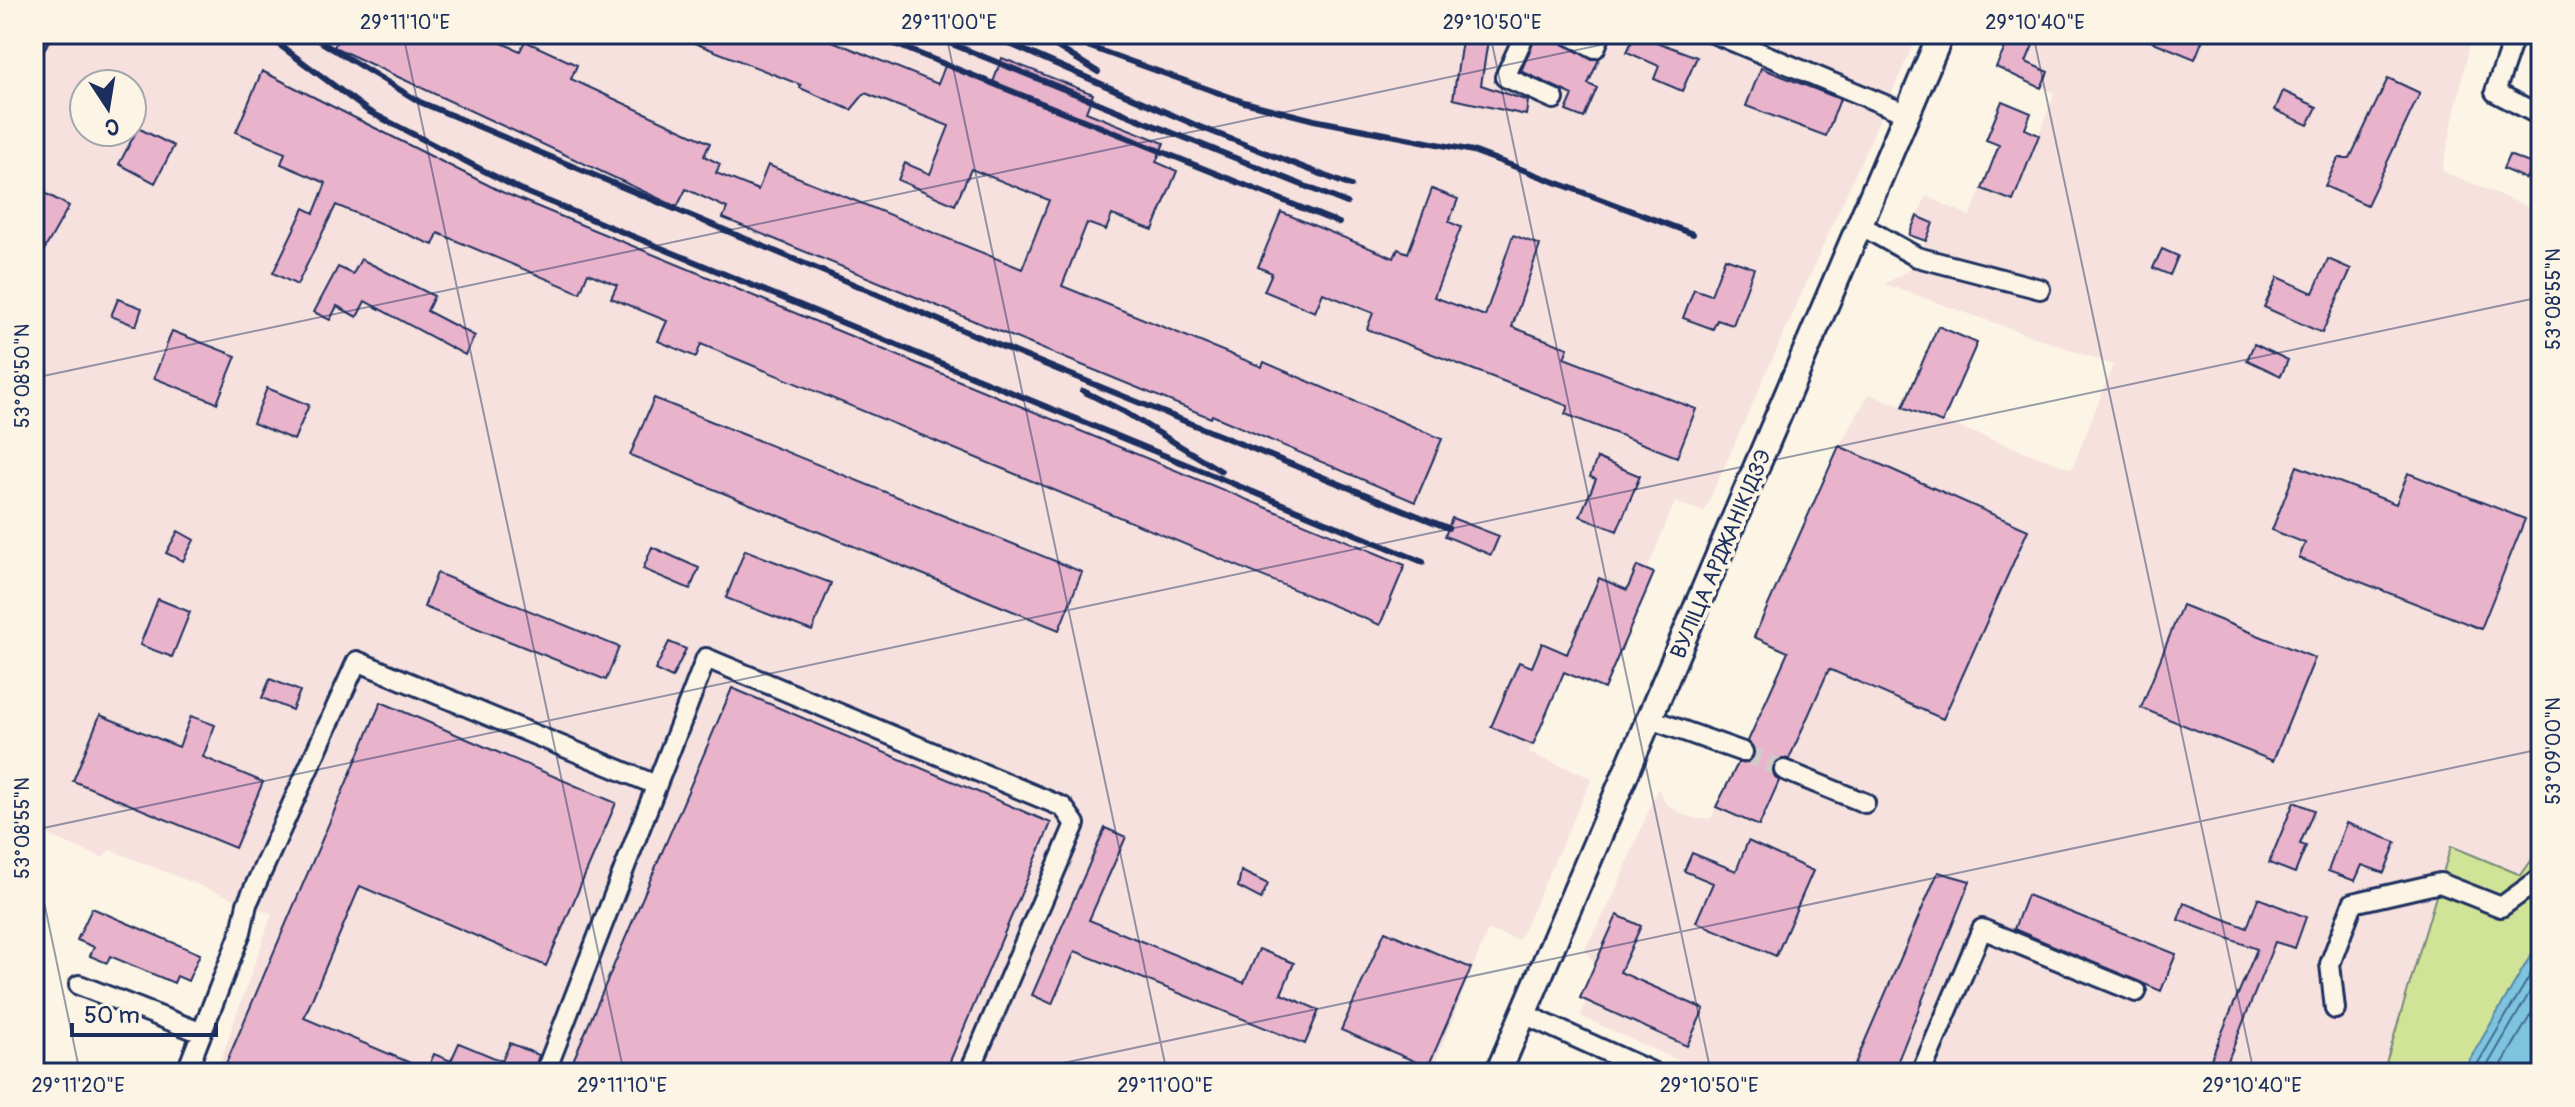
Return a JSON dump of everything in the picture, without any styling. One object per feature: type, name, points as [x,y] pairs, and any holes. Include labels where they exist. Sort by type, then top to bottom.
[{"type":"main road","name":"ВУЛІЦА АРДЖАНІКІДЗЭ","points":[[1498,1073],[1941,34]]},
{"type":"lane","points":[[34,46],[40,34]]},
{"type":"lane","points":[[1525,34],[1505,77],[1554,99]]},
{"type":"lane","points":[[1567,34],[1595,48],[1601,34]]},
{"type":"lane","points":[[1715,34],[1907,114]]},
{"type":"lane","points":[[2515,34],[2495,92],[2541,116]]},
{"type":"lane","points":[[1860,225],[1917,257],[2040,289]]},
{"type":"lane","points":[[545,1073],[706,658],[1063,807],[1075,824],[969,1073]]},
{"type":"lane","points":[[186,1073],[241,932],[247,904],[357,661],[656,785]]},
{"type":"lane","points":[[1650,719],[1743,752]]},
{"type":"lane","points":[[1784,770],[1865,803]]},
{"type":"lane","points":[[2335,1009],[2330,964],[2353,903],[2440,883],[2501,907],[2541,878]]},
{"type":"lane","points":[[1921,1073],[1982,929],[2136,992]]},
{"type":"lane","points":[[79,985],[202,1033]]},
{"type":"lane","points":[[1524,1014],[1654,1073]]},
{"type":"shaded area","points":[[34,34],[1918,34],[1704,512],[1675,502],[1647,570],[1654,573],[1604,689],[1564,673],[1529,753],[1592,778],[1519,940],[1488,930],[1431,1073],[216,1073],[272,914],[110,850],[103,858],[34,829]]},
{"type":"shaded area","points":[[2012,34],[2472,34],[2442,171],[2541,212],[2541,847],[2521,875],[2451,847],[2383,1073],[1706,1073],[1580,1016],[1586,1001],[1580,998],[1595,964],[1584,950],[1612,899],[1658,788],[1666,804],[1682,814],[1695,819],[1711,818],[1737,766],[1787,652],[1754,637],[1839,446],[1869,394],[2072,469],[2113,365],[1885,284],[1912,268],[1925,242],[1909,235],[1926,196],[1970,216],[1999,145],[1986,140],[2002,101],[2031,113],[2025,129],[2039,134],[2055,93],[1997,67]]},
{"type":"green space","points":[[2451,846],[2521,875],[2541,847],[2541,1073],[2383,1073]]},
{"type":"water","points":[[2541,946],[2541,1073],[2462,1073],[2531,955]]},
{"type":"building","points":[[340,34],[482,34],[520,51],[525,41],[577,65],[571,79],[710,143],[704,156],[720,164],[716,173],[758,190],[768,165],[1022,269],[1049,200],[971,169],[955,205],[898,180],[905,163],[930,174],[949,126],[865,93],[851,110],[800,88],[801,85],[674,35],[815,34],[938,84],[945,66],[992,85],[1002,58],[1093,94],[1086,112],[1164,143],[1156,162],[1177,171],[1153,230],[1112,215],[1106,230],[1087,223],[1062,286],[1262,367],[1264,362],[1442,439],[1415,502],[1212,415],[1211,418],[723,218],[727,208],[686,189],[677,207],[334,47]]},
{"type":"building","points":[[1463,34],[1489,34],[1481,85],[1528,101],[1526,115],[1453,99]]},
{"type":"building","points":[[1537,34],[1556,39],[1590,59],[1599,59],[1588,84],[1597,88],[1584,118],[1566,111],[1573,95],[1521,71]]},
{"type":"building","points":[[1635,34],[1697,57],[1682,91],[1654,79],[1659,66],[1627,52]]},
{"type":"building","points":[[2134,34],[2205,34],[2195,59]]},
{"type":"building","points":[[2011,35],[2033,45],[2026,62],[2048,72],[2041,88],[1996,67]]},
{"type":"building","points":[[1761,68],[1840,99],[1826,136],[1746,106]]},
{"type":"building","points":[[262,71],[502,192],[1405,565],[1380,625],[701,344],[696,357],[658,341],[667,321],[611,298],[617,285],[588,273],[580,293],[438,233],[433,245],[336,205],[297,285],[273,273],[304,208],[314,213],[326,183],[281,164],[285,153],[236,132]]},
{"type":"building","points":[[2388,78],[2420,93],[2367,205],[2325,186],[2338,158],[2350,158]]},
{"type":"building","points":[[2283,91],[2317,107],[2308,125],[2275,110]]},
{"type":"building","points":[[2002,101],[2031,113],[2025,129],[2039,135],[2013,201],[1982,189],[1999,145],[1986,140]]},
{"type":"building","points":[[148,133],[174,146],[155,183],[119,164],[127,148],[148,148]]},
{"type":"building","points":[[2509,155],[2532,164],[2526,179],[2503,169]]},
{"type":"building","points":[[1432,189],[1458,199],[1449,222],[1461,227],[1434,297],[1485,316],[1513,235],[1540,245],[1512,327],[1568,348],[1564,358],[1696,409],[1677,457],[1565,414],[1568,406],[1367,329],[1373,313],[1323,293],[1315,312],[1264,291],[1272,273],[1258,267],[1281,212],[1394,258],[1398,249],[1408,253]]},
{"type":"building","points":[[41,191],[69,206],[34,268],[34,204]]},
{"type":"building","points":[[1917,216],[1933,223],[1926,241],[1909,235]]},
{"type":"building","points":[[2162,249],[2178,256],[2170,275],[2153,268]]},
{"type":"building","points":[[1725,258],[1754,268],[1733,325],[1717,320],[1713,329],[1683,318],[1694,289],[1711,295]]},
{"type":"building","points":[[361,259],[434,296],[427,311],[475,336],[465,355],[365,301],[357,317],[337,306],[330,320],[314,312],[338,267],[353,274]]},
{"type":"building","points":[[2328,259],[2351,269],[2322,333],[2264,307],[2278,277],[2313,293]]},
{"type":"building","points":[[118,299],[142,308],[136,326],[111,316]]},
{"type":"building","points":[[1938,326],[1977,343],[1942,423],[1903,407]]},
{"type":"building","points":[[172,331],[236,356],[217,403],[154,378]]},
{"type":"building","points":[[2254,344],[2288,360],[2281,376],[2247,360]]},
{"type":"building","points":[[267,388],[309,405],[294,440],[253,423]]},
{"type":"building","points":[[654,398],[1082,572],[1059,630],[630,455]]},
{"type":"building","points":[[1839,446],[2028,530],[1943,719],[1829,669],[1789,759],[1782,758],[1773,765],[1772,772],[1779,781],[1759,826],[1716,807],[1738,763],[1750,762],[1754,755],[1748,741],[1788,652],[1754,637]]},
{"type":"building","points":[[1597,458],[1640,476],[1617,531],[1580,516],[1596,479],[1590,477]]},
{"type":"building","points":[[2297,466],[2396,504],[2408,473],[2525,519],[2481,629],[2299,558],[2305,543],[2272,530]]},
{"type":"building","points":[[1452,518],[1499,536],[1491,555],[1445,536]]},
{"type":"building","points":[[178,531],[194,540],[183,561],[166,553]]},
{"type":"building","points":[[652,547],[699,568],[690,589],[643,569]]},
{"type":"building","points":[[745,550],[831,583],[812,631],[726,598]]},
{"type":"building","points":[[1637,566],[1654,573],[1604,689],[1564,672],[1533,745],[1491,727],[1519,662],[1532,667],[1542,643],[1567,654],[1599,578],[1627,590]]},
{"type":"building","points":[[437,573],[619,647],[606,680],[424,607]]},
{"type":"building","points":[[158,599],[190,612],[172,657],[140,645]]},
{"type":"building","points":[[2182,605],[2315,658],[2273,761],[2141,708]]},
{"type":"building","points":[[669,642],[686,649],[672,678],[655,670]]},
{"type":"building","points":[[270,679],[300,691],[292,710],[262,698]]},
{"type":"building","points":[[732,688],[1051,823],[945,1073],[558,1073],[561,1065],[570,1068]]},
{"type":"building","points":[[381,702],[616,803],[546,966],[360,886],[304,1018],[427,1070],[434,1054],[451,1061],[459,1043],[502,1061],[510,1043],[539,1055],[533,1073],[222,1073]]},
{"type":"building","points":[[100,715],[179,747],[191,716],[215,725],[203,757],[263,782],[235,848],[73,781]]},
{"type":"building","points":[[2294,802],[2314,810],[2300,844],[2306,846],[2295,873],[2269,863]]},
{"type":"building","points":[[2346,823],[2396,842],[2384,873],[2362,865],[2355,881],[2328,871]]},
{"type":"building","points":[[1105,828],[1126,837],[1089,920],[1244,983],[1259,949],[1294,963],[1281,994],[1319,1010],[1305,1044],[1075,951],[1052,1004],[1032,995]]},
{"type":"building","points":[[1748,841],[1813,871],[1776,956],[1696,922],[1713,883],[1684,871],[1692,853],[1736,871]]},
{"type":"building","points":[[1241,871],[1268,884],[1261,899],[1238,887]]},
{"type":"building","points":[[1938,872],[1970,881],[1893,1073],[1851,1073]]},
{"type":"building","points":[[2027,895],[2176,954],[2161,991],[2014,929]]},
{"type":"building","points":[[2258,898],[2306,917],[2295,948],[2275,942],[2223,1073],[2205,1073],[2257,949],[2178,920],[2184,903],[2247,928]]},
{"type":"building","points":[[92,908],[200,954],[188,981],[177,976],[174,983],[110,956],[107,963],[90,956],[94,947],[77,940]]},
{"type":"building","points":[[1617,915],[1641,926],[1620,972],[1704,1009],[1687,1046],[1580,998]]},
{"type":"building","points":[[1385,931],[1471,968],[1428,1067],[1341,1030]]},
{"type":"tunnel","points":[[1743,752],[1784,770]]},
{"type":"railway","points":[[265,34],[368,111],[523,191],[1423,562]]},
{"type":"railway","points":[[308,34],[420,102],[1022,355],[1448,528]]},
{"type":"railway","points":[[870,34],[1339,223]]},
{"type":"railway","points":[[927,34],[1347,203]]},
{"type":"railway","points":[[987,34],[1200,127],[1351,186]]},
{"type":"railway","points":[[1036,34],[1098,72]]},
{"type":"railway","points":[[1054,34],[1244,102],[1314,120],[1473,151],[1693,234]]},
{"type":"railway","points":[[1102,34],[1113,38]]},
{"type":"railway","points":[[1083,391],[1123,411],[1221,471]]}]
